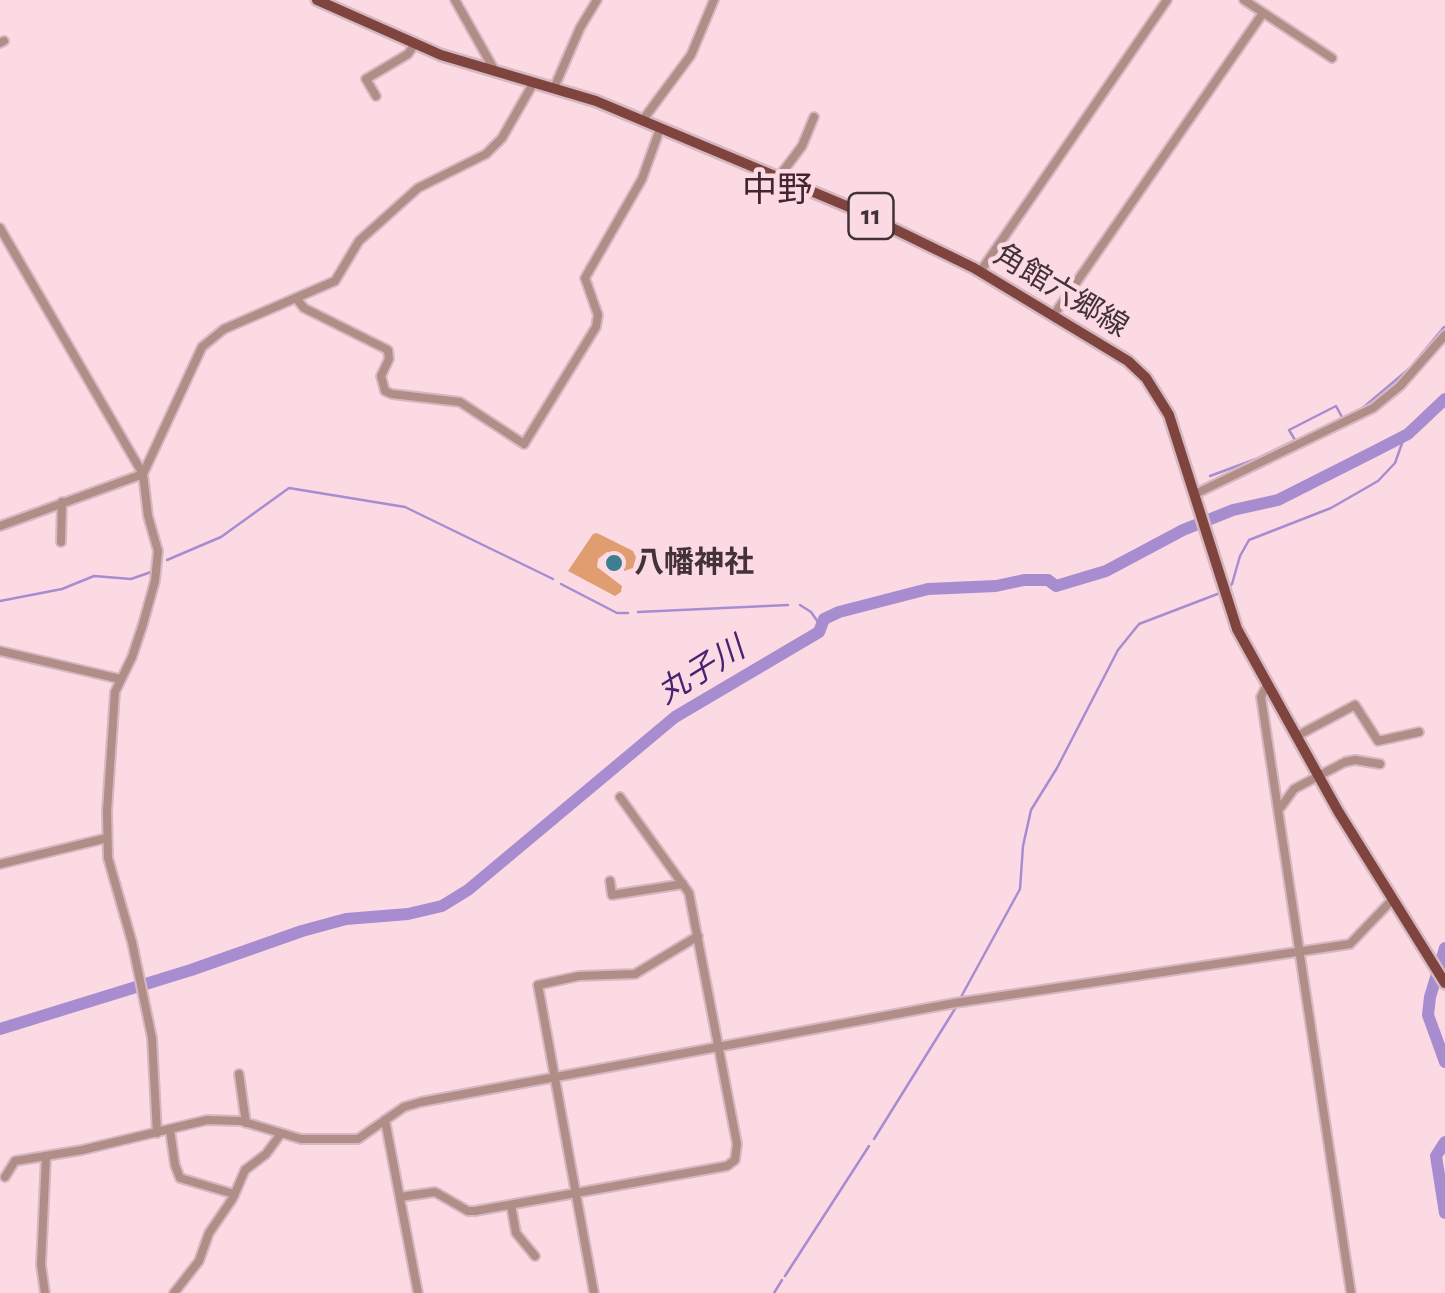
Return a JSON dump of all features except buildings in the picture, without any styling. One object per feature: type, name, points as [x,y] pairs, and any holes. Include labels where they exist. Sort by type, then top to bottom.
[{"type":"main road","name":"角館六郷線","points":[[317,0],[414,45],[554,88],[642,121],[905,232],[1117,354],[1146,378],[1169,415],[1237,628],[1317,775],[1445,983]]},
{"type":"street","points":[[455,0],[496,71]]},
{"type":"street","points":[[554,88],[597,0]]},
{"type":"street","points":[[642,121],[691,55],[714,0]]},
{"type":"street","points":[[980,272],[1167,0]]},
{"type":"street","points":[[1244,0],[1332,58]]},
{"type":"street","points":[[1054,316],[1263,14]]},
{"type":"street","points":[[376,96],[366,80],[408,54],[414,45]]},
{"type":"street","points":[[0,526],[143,474],[202,347],[224,329],[335,281],[359,240],[418,188],[486,154],[502,138],[534,82]]},
{"type":"street","points":[[778,178],[802,146],[814,117]]},
{"type":"street","points":[[296,298],[304,308],[388,350],[389,358],[381,376],[386,390],[392,394],[460,402],[524,444],[596,327],[598,315],[585,278],[642,179],[660,129]]},
{"type":"street","points":[[0,228],[143,474],[158,550],[155,580],[112,713],[106,838],[152,1038],[156,1133]]},
{"type":"street","points":[[1195,494],[1374,408],[1400,386],[1445,335]]},
{"type":"street","points":[[62,502],[62,542]]},
{"type":"street","points":[[0,651],[120,680]]},
{"type":"street","points":[[1267,686],[1261,697],[1351,1293]]},
{"type":"street","points":[[1297,736],[1355,704],[1378,741],[1419,732]]},
{"type":"street","points":[[1279,811],[1286,796],[1317,775],[1355,760],[1380,764]]},
{"type":"street","points":[[400,1197],[435,1192],[468,1211],[727,1166],[735,1160],[738,1144],[689,893],[620,797]]},
{"type":"street","points":[[0,864],[106,838]]},
{"type":"street","points":[[610,881],[612,895],[683,884]]},
{"type":"street","points":[[6,1176],[15,1161],[206,1120],[246,1123],[280,1135],[358,1139],[404,1107],[421,1102],[960,1002],[1350,944],[1394,898]]},
{"type":"street","points":[[594,1293],[538,985],[579,976],[634,974],[698,936]]},
{"type":"street","points":[[240,1074],[246,1123]]},
{"type":"street","points":[[385,1120],[418,1293]]},
{"type":"street","points":[[170,1130],[174,1164],[180,1178],[234,1194]]},
{"type":"street","points":[[174,1293],[199,1261],[209,1234],[245,1170],[258,1162],[280,1135]]},
{"type":"street","points":[[44,1293],[41,1265],[46,1157]]},
{"type":"street","points":[[511,1205],[516,1233],[535,1256]]},
{"type":"shaded area","points":[[597,533],[633,551],[636,557],[633,568],[624,571],[614,553],[607,552],[598,559],[597,567],[622,586],[615,596],[568,571]]},
{"type":"waterway","points":[[1359,411],[1410,368],[1444,327]]},
{"type":"waterway","name":"丸子川","points":[[0,1029],[302,931],[346,919],[408,914],[442,906],[468,890],[675,717],[819,632],[824,619],[928,589],[996,586],[1024,580],[1048,580],[1056,586],[1106,571],[1183,530],[1233,510],[1278,500],[1377,450],[1408,434],[1445,399]]},
{"type":"waterway","points":[[1210,476],[1295,440],[1289,430],[1336,406],[1343,419]]},
{"type":"waterway","points":[[1227,588],[1249,540],[1331,508],[1378,481],[1395,463],[1405,435]]},
{"type":"waterway","points":[[167,560],[221,537],[289,488],[405,507],[553,579]]},
{"type":"waterway","points":[[0,601],[62,589],[94,576],[131,579],[151,572]]},
{"type":"waterway","points":[[561,584],[617,613],[628,613]]},
{"type":"waterway","points":[[961,997],[1020,889],[1031,810],[1118,650],[1139,624],[1220,593]]},
{"type":"waterway","points":[[638,612],[788,605]]},
{"type":"waterway","points":[[800,605],[820,625]]},
{"type":"waterway","points":[[1445,948],[1428,1015],[1445,1062]]},
{"type":"waterway","points":[[874,1139],[958,1004]]},
{"type":"waterway","points":[[1445,1142],[1436,1156],[1445,1213]]},
{"type":"waterway","points":[[785,1276],[869,1146]]},
{"type":"waterway","points":[[774,1293],[782,1280]]},
{"type":"place","name":"八幡神社","points":[[614,563]]},
{"type":"district","name":"中野","points":[[777,190]]}]
